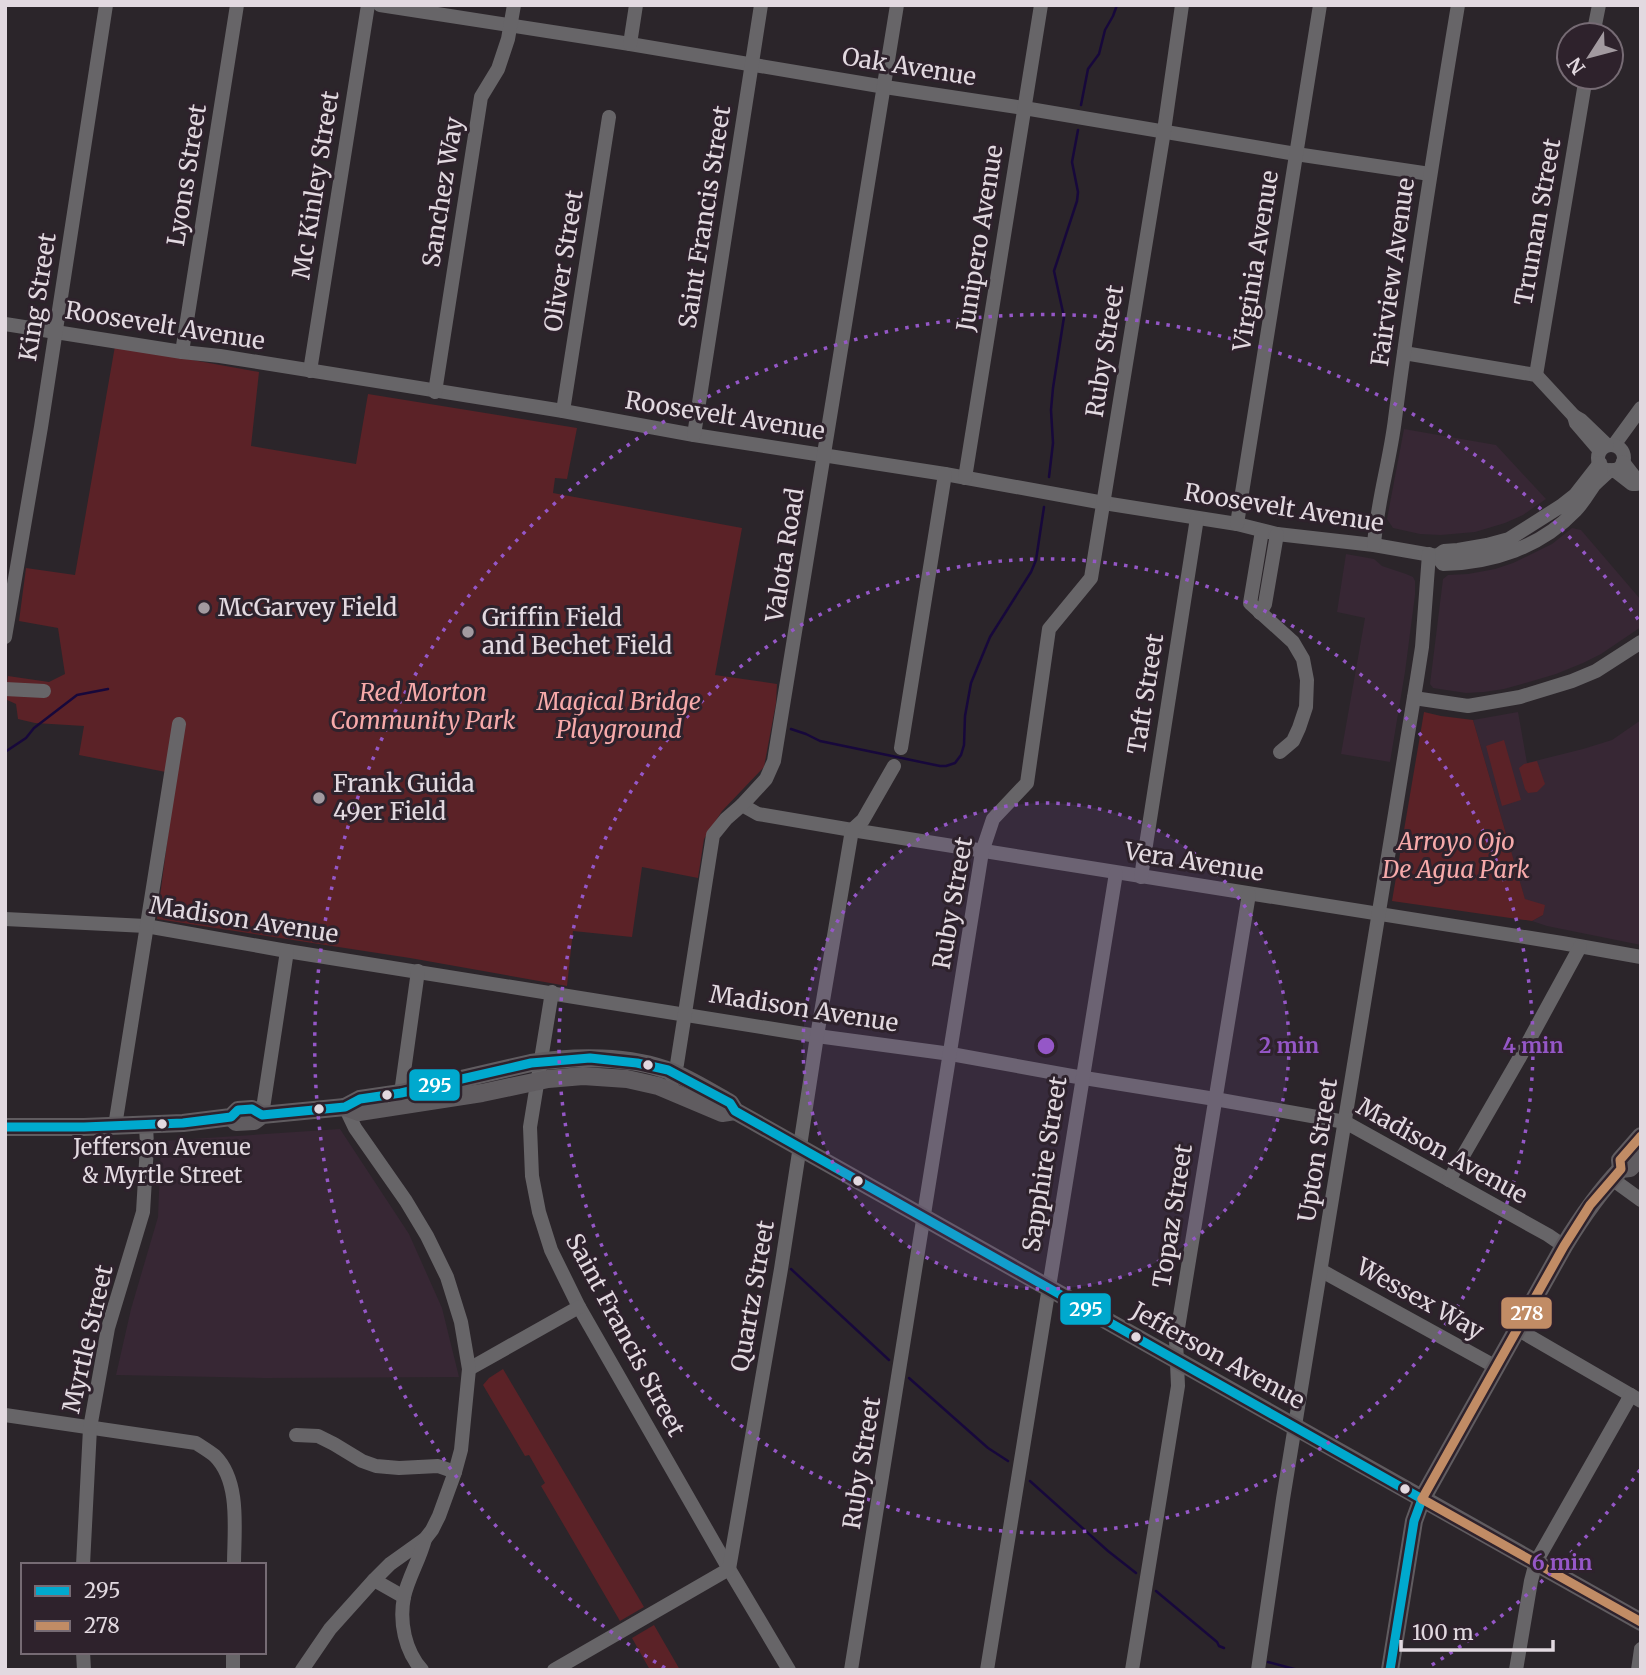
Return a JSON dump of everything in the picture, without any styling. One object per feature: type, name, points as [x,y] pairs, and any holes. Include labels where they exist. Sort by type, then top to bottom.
[{"type":"main road","name":"Jefferson Avenue","points":[[5,1127],[146,1125],[231,1117],[236,1122],[254,1121],[262,1115],[345,1107],[360,1100],[541,1062],[590,1058],[637,1063],[672,1082],[730,1103],[735,1111],[924,1219],[1641,1622]]},
{"type":"main road","name":"Jefferson Avenue","points":[[345,1107],[359,1112],[482,1093],[538,1081],[583,1076],[672,1082]]},
{"type":"main road","points":[[1390,1670],[1414,1521],[1422,1499],[1564,1246],[1590,1205],[1616,1173],[1620,1160],[1641,1136]]},
{"type":"main road","points":[[1616,1173],[1630,1168],[1641,1156]]},
{"type":"street","name":"King Street","points":[[5,637],[41,427],[106,5]]},
{"type":"street","name":"Lyons Street","points":[[182,352],[237,5]]},
{"type":"street","name":"Mc Kinley Street","points":[[310,371],[368,5]]},
{"type":"street","name":"Oak Avenue","points":[[380,5],[1430,174]]},
{"type":"street","name":"Sanchez Way","points":[[435,392],[481,97],[498,69],[508,39],[514,5]]},
{"type":"street","points":[[630,44],[636,5]]},
{"type":"street","name":"Saint Francis Street","points":[[694,435],[761,5]]},
{"type":"street","name":"Valota Road","points":[[672,1082],[713,835],[766,779],[774,761],[897,5]]},
{"type":"street","name":"Junipero Avenue","points":[[965,478],[1041,5]]},
{"type":"street","name":"Ruby Street","points":[[851,1670],[982,852],[993,818],[1027,783],[1049,629],[1091,578],[1182,5]]},
{"type":"street","name":"Virginia Avenue","points":[[1237,524],[1320,5]]},
{"type":"street","name":"Fairview Avenue","points":[[1374,545],[1395,424],[1430,174],[1458,5]]},
{"type":"street","name":"Truman Street","points":[[1536,375],[1584,91]]},
{"type":"street","name":"Oliver Street","points":[[563,411],[610,117]]},
{"type":"street","name":"Roosevelt Avenue","points":[[5,324],[563,411],[694,435],[945,474],[1270,532],[1433,555],[1509,539],[1575,495],[1641,423]]},
{"type":"street","points":[[1404,353],[1536,375],[1574,416],[1581,420],[1632,484],[1638,487]]},
{"type":"street","name":"Roosevelt Avenue","points":[[1611,457],[1641,408]]},
{"type":"street","points":[[901,748],[945,474]]},
{"type":"street","name":"Taft Street","points":[[1141,877],[1197,518]]},
{"type":"street","points":[[1270,532],[1250,603],[1293,642],[1303,659],[1307,680],[1306,707],[1299,728],[1293,741],[1280,752]]},
{"type":"street","name":"Upton Street","points":[[1258,1670],[1414,698],[1433,555]]},
{"type":"street","points":[[1414,698],[1468,706],[1520,697],[1596,671],[1641,642]]},
{"type":"street","points":[[5,689],[44,691]]},
{"type":"street","points":[[115,1126],[179,724]]},
{"type":"street","points":[[852,831],[863,820],[894,766]]},
{"type":"street","name":"Vera Avenue","points":[[742,805],[758,814],[852,831],[1641,957]]},
{"type":"street","name":"Quartz Street","points":[[729,1569],[852,831]]},
{"type":"street","name":"Sapphire Street","points":[[987,1670],[1116,873]]},
{"type":"street","name":"Topaz Street","points":[[1132,1670],[1178,1386],[1176,1340],[1249,894]]},
{"type":"street","name":"Madison Avenue","points":[[5,919],[146,926],[817,1036],[951,1054],[1345,1122],[1564,1246]]},
{"type":"street","points":[[1449,1180],[1580,947]]},
{"type":"street","points":[[262,1115],[286,951]]},
{"type":"street","points":[[401,1093],[418,971]]},
{"type":"street","name":"Saint Francis Street","points":[[552,992],[530,1127],[534,1188],[551,1250],[579,1307],[789,1670]]},
{"type":"street","points":[[345,1107],[355,1128],[421,1224],[447,1277],[461,1322],[469,1369],[461,1450],[455,1472],[439,1516],[425,1539],[404,1597],[403,1621],[407,1647],[422,1670]]},
{"type":"street","name":"Myrtle Street","points":[[83,1563],[90,1428],[108,1328],[144,1212],[146,1125]]},
{"type":"street","points":[[1616,1173],[1641,1200]]},
{"type":"street","name":"Wessex Way","points":[[1322,1271],[1496,1367]]},
{"type":"street","points":[[469,1369],[579,1307]]},
{"type":"street","points":[[1516,1670],[1536,1562],[1636,1398],[1517,1329]]},
{"type":"street","points":[[5,1415],[196,1443],[216,1458],[224,1468],[232,1490],[233,1563]]},
{"type":"street","points":[[296,1435],[318,1436],[376,1466],[438,1466],[455,1472]]},
{"type":"street","points":[[302,1670],[330,1629],[374,1580],[390,1564],[425,1539]]},
{"type":"street","points":[[554,1670],[729,1569]]},
{"type":"street","points":[[374,1580],[404,1597]]},
{"type":"street","points":[[1638,1670],[1641,1649]]},
{"type":"shaded area","points":[[1404,429],[1496,445],[1546,499],[1523,515],[1475,532],[1420,534],[1393,528],[1387,519]]},
{"type":"shaded area","points":[[1572,528],[1581,530],[1641,600],[1641,627],[1583,663],[1522,684],[1466,693],[1433,688],[1430,684],[1443,579],[1448,575],[1468,574],[1513,563],[1552,544]]},
{"type":"shaded area","points":[[1346,554],[1374,559],[1382,566],[1413,577],[1415,581],[1405,672],[1390,762],[1341,754],[1365,618],[1337,612]]},
{"type":"shaded area","points":[[1518,712],[1527,763],[1612,740],[1641,720],[1641,945],[1532,921],[1543,915],[1525,900],[1473,720]]},
{"type":"shaded area","points":[[340,1129],[409,1234],[442,1308],[459,1377],[265,1378],[116,1375],[131,1309],[158,1217],[161,1141]]},
{"type":"green space","name":"Red Morton Community Park","points":[[115,346],[259,372],[251,446],[356,464],[368,394],[577,428],[567,479],[555,478],[553,493],[742,528],[715,675],[777,684],[776,703],[764,767],[722,811],[704,839],[698,878],[642,867],[632,937],[573,931],[567,986],[410,958],[157,919],[176,774],[79,755],[84,726],[35,723],[18,719],[16,704],[5,699],[8,676],[49,682],[65,674],[58,628],[19,621],[26,568],[75,575]]},
{"type":"green space","name":"Arroyo Ojo De Agua Park","points":[[1424,712],[1473,720],[1525,899],[1545,905],[1543,915],[1532,921],[1392,901]]},
{"type":"green space","points":[[1504,740],[1521,800],[1502,806],[1486,746]]},
{"type":"green space","points":[[1537,761],[1545,784],[1537,792],[1528,793],[1519,768]]},
{"type":"green space","points":[[503,1369],[644,1607],[620,1621],[541,1486],[545,1483],[529,1455],[525,1456],[483,1385]]},
{"type":"green space","points":[[654,1625],[680,1670],[650,1670],[632,1638]]},
{"type":"waterway","points":[[1081,105],[1088,69],[1099,54],[1105,30],[1117,5]]},
{"type":"waterway","points":[[1049,477],[1053,443],[1053,388],[1064,317],[1054,271],[1077,201],[1078,192],[1072,162],[1078,130]]},
{"type":"waterway","points":[[791,729],[820,741],[940,766],[955,763],[964,745],[965,716],[971,683],[990,637],[1036,560],[1044,507]]},
{"type":"waterway","points":[[5,752],[77,695],[108,689]]},
{"type":"waterway","points":[[791,1269],[889,1360]]},
{"type":"waterway","points":[[909,1378],[988,1448],[1008,1461]]},
{"type":"waterway","points":[[1030,1481],[1136,1573]]},
{"type":"waterway","points":[[1156,1591],[1224,1648]]},
{"type":"waterway","points":[[1268,1662],[1298,1670]]},
{"type":"transit line","name":"295","points":[[5,1127],[183,1123],[231,1117],[238,1110],[252,1109],[262,1115],[345,1107],[360,1099],[401,1093],[531,1063],[590,1058],[637,1063],[668,1070],[730,1103],[735,1111],[1422,1499]]},
{"type":"transit line","name":"278","points":[[1422,1499],[1564,1246],[1590,1205],[1621,1169],[1620,1160],[1641,1136]]},
{"type":"transit line","name":"295","points":[[1390,1670],[1414,1521],[1422,1499]]},
{"type":"transit line","name":"278","points":[[1422,1499],[1641,1622]]},
{"type":"place","name":"McGarvey Field","points":[[204,608]]},
{"type":"place","name":"Griffin Field and Bechet Field","points":[[468,632]]},
{"type":"place","name":"Frank Guida 49er Field","points":[[319,798]]},
{"type":"place","name":"Jefferson Avenue & Myrtle Street","points":[[162,1124]]},
{"type":"park label","name":"Magical Bridge Playground","points":[[619,716]]}]
